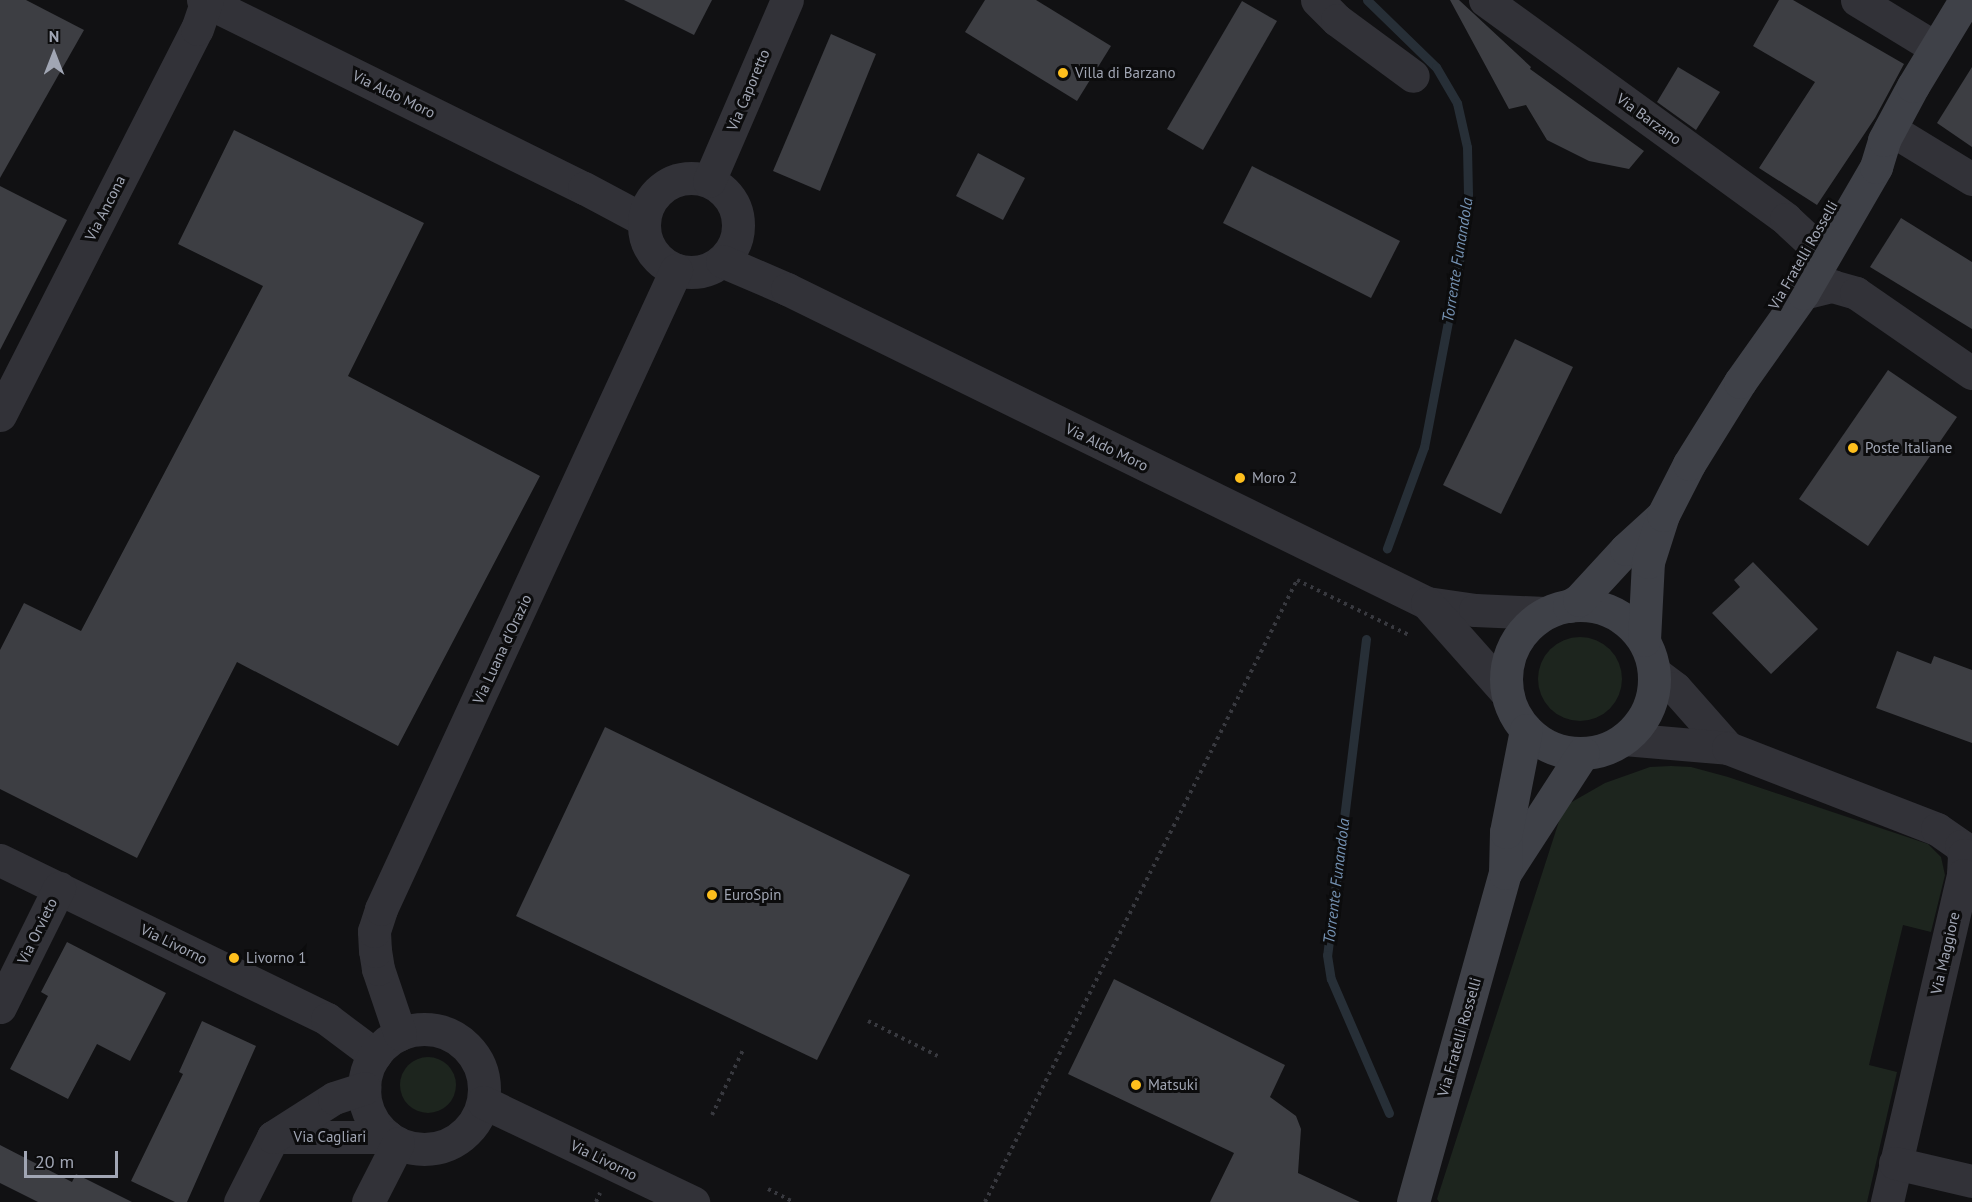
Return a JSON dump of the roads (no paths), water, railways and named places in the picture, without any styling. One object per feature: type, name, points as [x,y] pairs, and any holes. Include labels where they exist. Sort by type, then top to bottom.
[{"type":"street","name":"Via Caporetto","points":[[710,181],[787,0]]},
{"type":"street","points":[[1317,0],[1337,20],[1413,76]]},
{"type":"street","name":"Via Barzano","points":[[1485,0],[1786,219],[1810,242]]},
{"type":"street","points":[[1857,0],[1936,48]]},
{"type":"street","name":"Via Fratelli Rosselli","points":[[1663,515],[1689,464],[1740,382],[1803,292],[1876,167],[1887,135],[1965,0]]},
{"type":"street","name":"Via Aldo Moro","points":[[206,1],[584,188],[648,210]]},
{"type":"street","name":"Via Ancona","points":[[0,415],[197,28],[206,1]]},
{"type":"street","points":[[1887,135],[1972,179]]},
{"type":"street","name":"Via Fratelli Rosselli","points":[[1740,382],[1778,295],[1860,157],[1887,135]]},
{"type":"street","points":[[688,178],[710,181],[721,188],[736,209],[730,248],[708,269],[692,273],[676,270],[662,262],[651,251],[645,236],[648,210],[667,184],[688,178]]},
{"type":"street","name":"Via Aldo Moro","points":[[730,248],[787,289],[1427,603],[1475,610],[1557,610]]},
{"type":"street","name":"Via Luana d'Orazio","points":[[400,1034],[378,969],[375,951],[374,931],[381,909],[676,270]]},
{"type":"street","points":[[1803,292],[1832,286],[1856,293],[1972,373]]},
{"type":"street","points":[[1663,515],[1648,562],[1644,640],[1655,672],[1650,706],[1636,728],[1624,740],[1608,748],[1583,753],[1552,748],[1526,730],[1514,712],[1507,693],[1507,665],[1513,647],[1530,624],[1579,600],[1626,549],[1663,515]]},
{"type":"street","name":"Via Aldo Moro","points":[[1427,603],[1507,693]]},
{"type":"street","points":[[1557,610],[1591,606],[1612,611],[1630,624],[1644,640]]},
{"type":"street","name":"Via Maggiore","points":[[1655,672],[1675,688],[1728,748]]},
{"type":"street","points":[[1505,873],[1506,832],[1526,730]]},
{"type":"street","name":"Via Maggiore","points":[[1624,740],[1728,748],[1947,834],[1961,846],[1967,884],[1887,1202]]},
{"type":"street","points":[[1505,873],[1583,753]]},
{"type":"street","name":"Via Livorno","points":[[0,860],[327,1019],[375,1054]]},
{"type":"street","name":"Via Fratelli Rosselli","points":[[1413,1202],[1505,873]]},
{"type":"street","name":"Via Orvieto","points":[[0,1007],[59,888]]},
{"type":"street","points":[[416,1029],[433,1029],[448,1034],[463,1043],[474,1054],[481,1069],[483,1102],[477,1119],[465,1133],[450,1143],[433,1148],[416,1148],[393,1140],[370,1115],[364,1088],[367,1070],[375,1054],[386,1042],[400,1034],[416,1029]]},
{"type":"street","name":"Via Cagliari","points":[[240,1202],[273,1137],[334,1098],[364,1088]]},
{"type":"street","name":"Via Livorno","points":[[483,1102],[693,1202]]},
{"type":"street","name":"Via Cagliari","points":[[273,1137],[393,1140]]},
{"type":"street","points":[[368,1202],[393,1140]]},
{"type":"street","points":[[1895,1163],[1972,1181]]},
{"type":"waterway","name":"Torrente Funandola","points":[[1367,0],[1436,67],[1457,103],[1467,147],[1468,194],[1458,269],[1424,447],[1387,548]]},
{"type":"waterway","name":"Torrente Funandola","points":[[1366,639],[1327,955],[1331,979],[1389,1113]]},
{"type":"place","name":"Villa di Barzano","points":[[1063,73]]},
{"type":"place","name":"Poste Italiane","points":[[1853,448]]},
{"type":"place","name":"Moro 2","points":[[1240,478]]},
{"type":"place","name":"EuroSpin","points":[[712,895]]},
{"type":"place","name":"Livorno 1","points":[[234,958]]},
{"type":"place","name":"Matsuki","points":[[1136,1085]]}]
